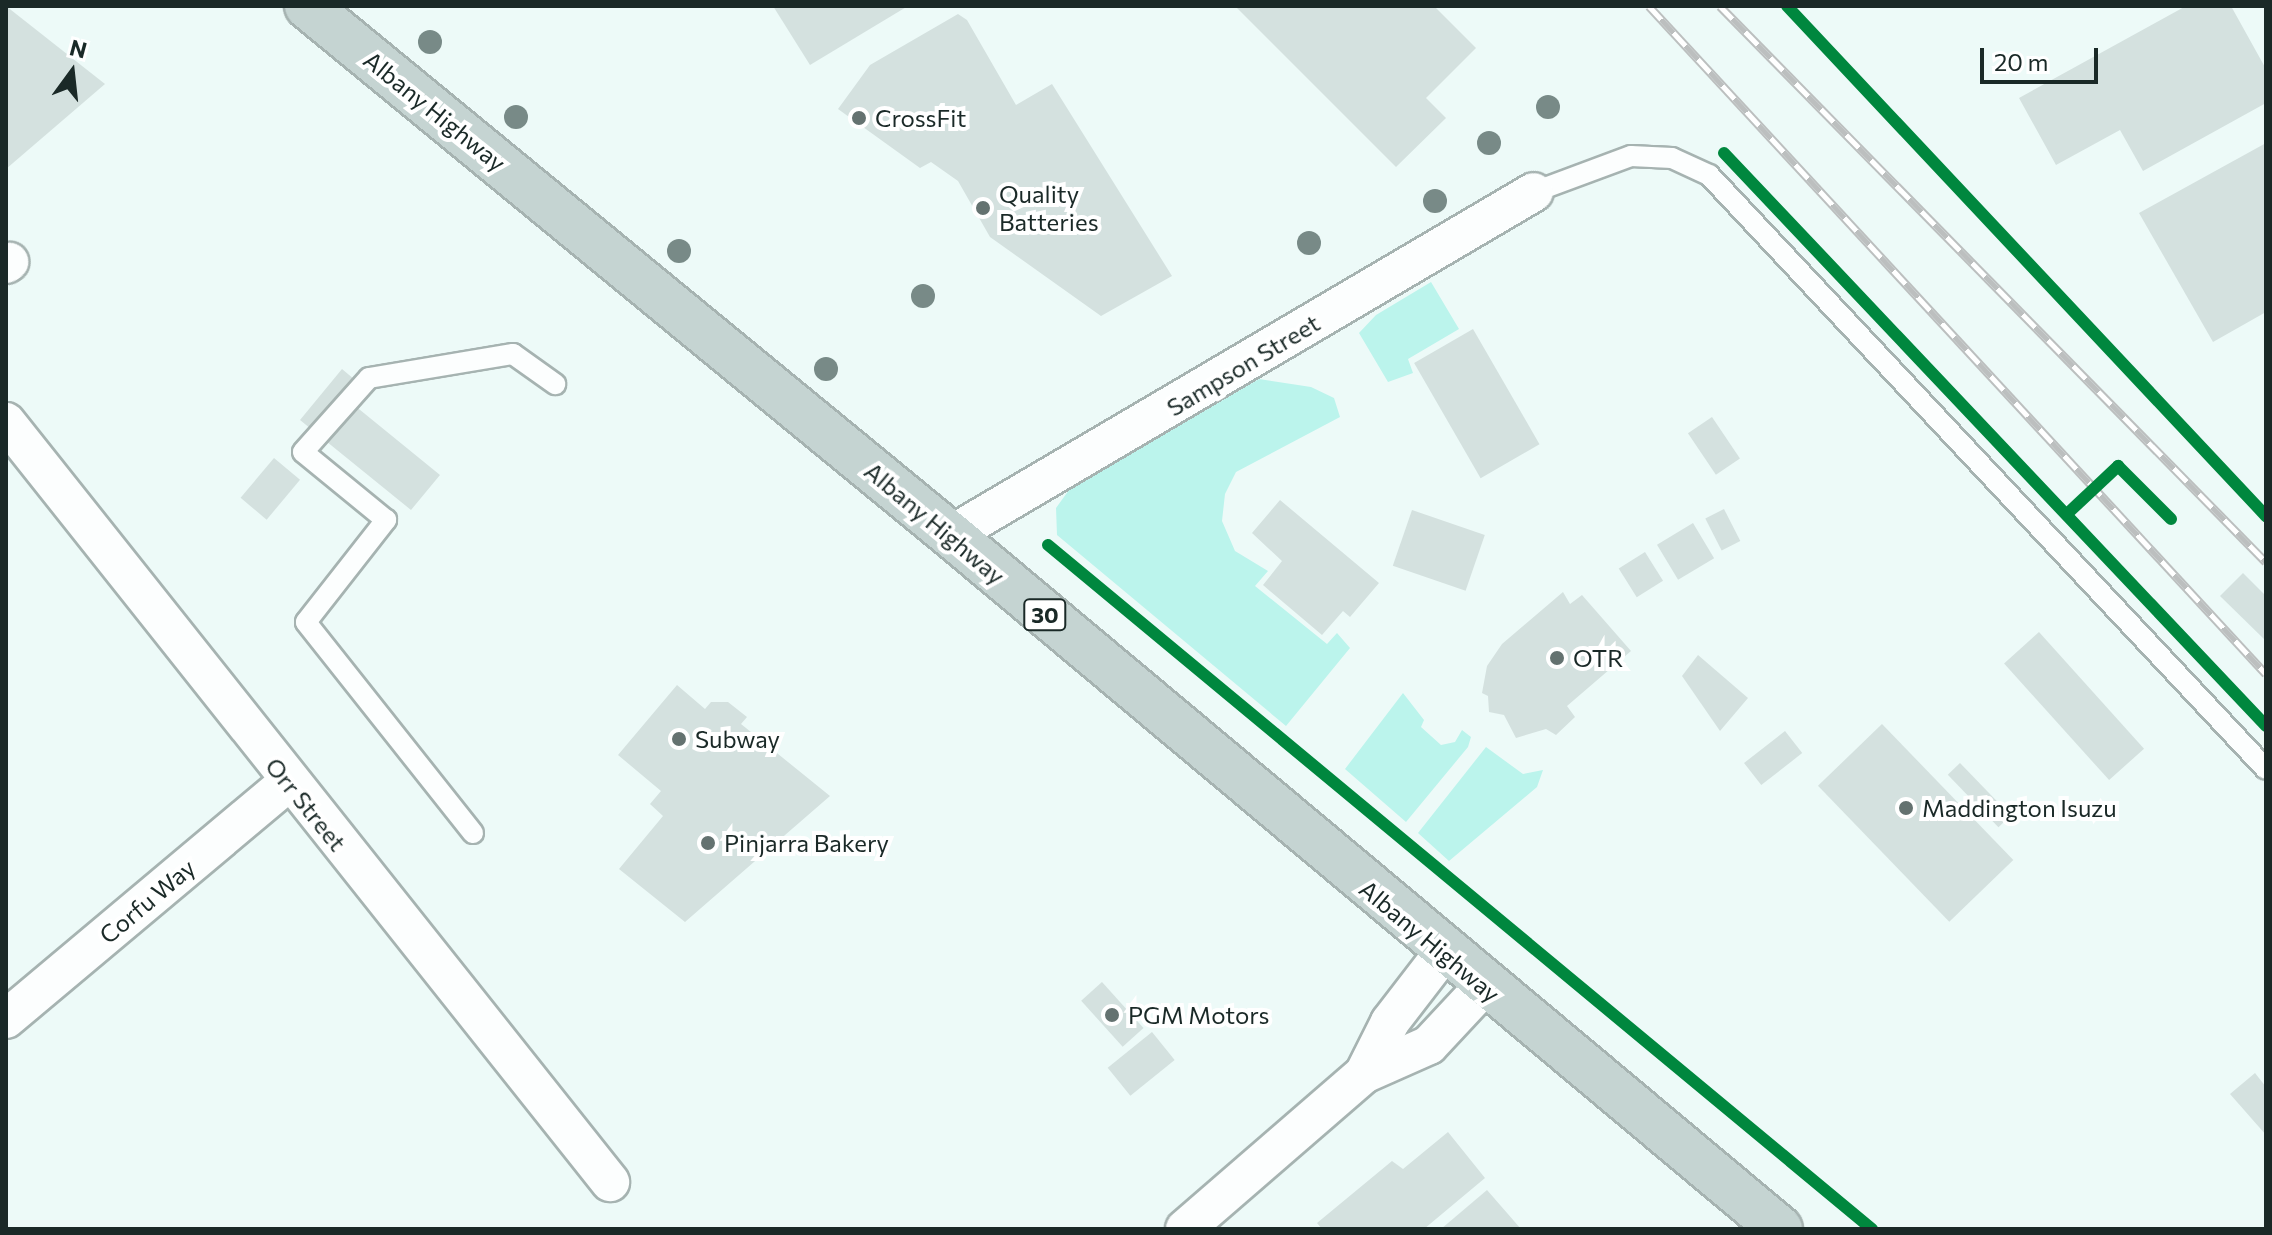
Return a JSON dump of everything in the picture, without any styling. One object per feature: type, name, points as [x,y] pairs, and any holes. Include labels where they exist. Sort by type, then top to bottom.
[{"type":"highway","name":"Albany Highway","points":[[307,6],[951,535],[1484,986],[1780,1229]]},
{"type":"street","name":"Sampson Street","points":[[951,535],[1534,192]]},
{"type":"street","name":"Orr Street","points":[[6,422],[288,782],[610,1182]]},
{"type":"street","name":"Corfu Way","points":[[6,1019],[288,782]]},
{"type":"street","points":[[1364,1074],[1390,1022],[1444,952]]},
{"type":"street","points":[[1185,1229],[1364,1074],[1429,1045],[1484,986]]},
{"type":"lane","points":[[1534,192],[1631,156],[1672,158],[1709,175],[2266,769]]},
{"type":"lane","points":[[473,833],[306,622],[386,520],[303,452],[369,378],[513,354],[555,384]]},
{"type":"shaded area","points":[[1431,282],[1459,329],[1408,359],[1413,373],[1388,382],[1359,333],[1376,315]]},
{"type":"shaded area","points":[[1259,379],[1311,387],[1334,398],[1340,417],[1236,472],[1225,494],[1222,521],[1235,551],[1268,571],[1255,586],[1327,644],[1337,633],[1350,648],[1286,726],[1057,535],[1056,508],[1069,490]]},
{"type":"shaded area","points":[[1403,693],[1424,720],[1421,727],[1441,745],[1455,742],[1462,730],[1471,737],[1468,747],[1406,822],[1345,769]]},
{"type":"shaded area","points":[[1486,747],[1523,774],[1543,770],[1537,787],[1449,861],[1418,833]]},
{"type":"building","points":[[6,6],[105,84],[6,169]]},
{"type":"building","points":[[773,6],[908,6],[810,65]]},
{"type":"building","points":[[1235,6],[1434,6],[1476,48],[1426,98],[1446,118],[1396,167]]},
{"type":"building","points":[[2186,6],[2231,6],[2266,69],[2266,103],[2143,171],[2120,130],[2056,165],[2019,98]]},
{"type":"building","points":[[958,14],[967,20],[1016,105],[1052,84],[1172,276],[1101,316],[990,237],[958,181],[931,162],[920,168],[838,109],[870,65]]},
{"type":"building","points":[[2266,143],[2266,312],[2213,342],[2139,213]]},
{"type":"building","points":[[1473,329],[1540,444],[1481,478],[1414,363]]},
{"type":"building","points":[[342,369],[367,390],[354,405],[440,475],[411,510],[300,420]]},
{"type":"building","points":[[1712,417],[1740,458],[1716,475],[1688,433]]},
{"type":"building","points":[[274,458],[300,480],[267,520],[241,498]]},
{"type":"building","points":[[1280,500],[1379,583],[1350,617],[1343,611],[1322,635],[1263,585],[1282,561],[1252,533]]},
{"type":"building","points":[[1724,509],[1740,541],[1722,551],[1705,519]]},
{"type":"building","points":[[1412,510],[1485,535],[1466,591],[1393,566]]},
{"type":"building","points":[[1693,523],[1714,558],[1678,580],[1657,545]]},
{"type":"building","points":[[1645,552],[1663,581],[1637,597],[1619,568]]},
{"type":"building","points":[[2243,573],[2266,596],[2266,641],[2220,596]]},
{"type":"building","name":"OTR","points":[[1563,592],[1570,604],[1582,595],[1631,651],[1567,706],[1575,717],[1556,735],[1546,729],[1516,738],[1504,715],[1489,712],[1488,696],[1482,693],[1487,666],[1502,644]]},
{"type":"building","points":[[2039,632],[2144,749],[2109,780],[2004,663]]},
{"type":"building","points":[[1698,655],[1748,698],[1720,731],[1682,676]]},
{"type":"building","name":"Pinjarra Bakery","points":[[677,685],[705,709],[711,702],[728,702],[747,717],[741,724],[830,796],[685,922],[619,869],[663,816],[650,804],[661,791],[618,755]]},
{"type":"building","points":[[1882,724],[2013,860],[1949,922],[1818,786]]},
{"type":"building","points":[[1785,731],[1802,753],[1761,785],[1744,763]]},
{"type":"building","points":[[1960,763],[2011,816],[1998,827],[1948,775]]},
{"type":"building","name":"PGM Motors","points":[[1102,982],[1143,1028],[1123,1047],[1081,1001]]},
{"type":"building","points":[[1152,1032],[1175,1060],[1130,1096],[1108,1068]]},
{"type":"building","points":[[2255,1073],[2266,1087],[2266,1135],[2230,1094]]},
{"type":"building","points":[[1448,1132],[1485,1178],[1424,1229],[1322,1229],[1317,1223],[1392,1161],[1403,1169]]},
{"type":"building","points":[[1487,1190],[1521,1229],[1441,1229]]},
{"type":"railway","points":[[1649,6],[2266,674]]},
{"type":"railway","points":[[1720,6],[2266,562]]},
{"type":"cycle path","points":[[1787,6],[2266,516]]},
{"type":"cycle path","points":[[1724,153],[2266,726]]},
{"type":"cycle path","points":[[2068,513],[2118,466],[2171,519]]},
{"type":"cycle path","points":[[1048,545],[1872,1229]]},
{"type":"place","name":"CrossFit","points":[[859,118]]},
{"type":"place","name":"Quality Batteries","points":[[983,208]]},
{"type":"place","name":"OTR","points":[[1557,658]]},
{"type":"place","name":"Subway","points":[[679,739]]},
{"type":"place","name":"Maddington Isuzu","points":[[1906,808]]},
{"type":"place","name":"Pinjarra Bakery","points":[[708,843]]},
{"type":"place","name":"PGM Motors","points":[[1112,1015]]}]
